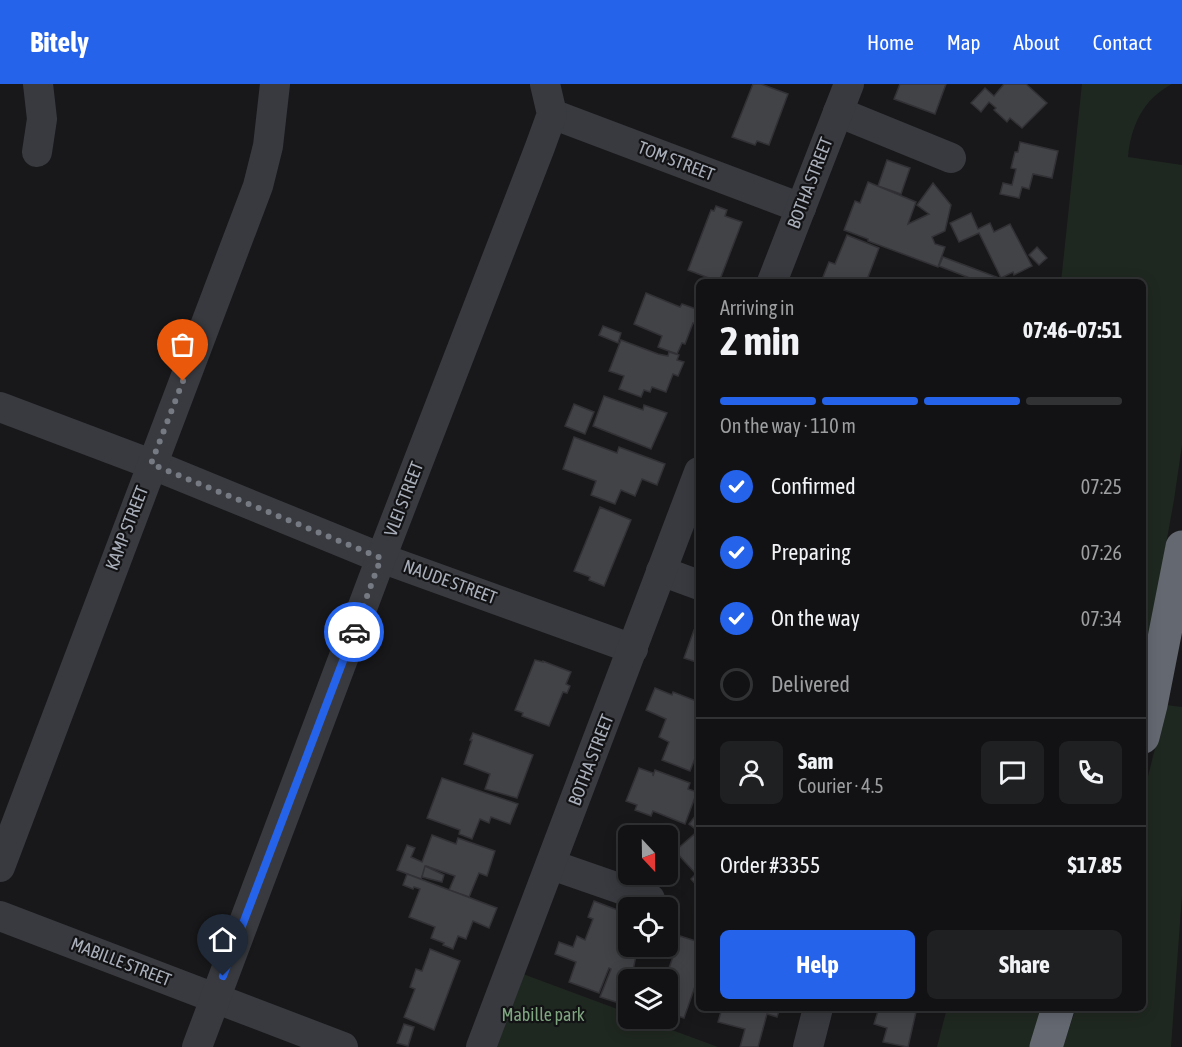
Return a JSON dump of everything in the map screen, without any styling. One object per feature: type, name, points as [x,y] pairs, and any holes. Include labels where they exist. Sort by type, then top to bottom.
[{"type":"highway","points":[[1146,725],[1182,547]]},
{"type":"highway","points":[[1046,1047],[1057,1011]]},
{"type":"street","points":[[37,152],[42,119],[38,84]]},
{"type":"street","name":"KAMP STREET","points":[[0,867],[258,186],[268,146],[275,84]]},
{"type":"street","points":[[545,84],[552,114]]},
{"type":"street","name":"BOTHA STREET","points":[[773,279],[849,84]]},
{"type":"street","points":[[838,112],[951,158]]},
{"type":"street","name":"TOM STREET","points":[[552,114],[801,208]]},
{"type":"street","name":"VLEI STREET","points":[[196,1047],[552,114]]},
{"type":"street","name":"NAUDE STREET","points":[[0,407],[151,464],[381,558],[633,649]]},
{"type":"street","name":"BOTHA STREET","points":[[481,1047],[552,865],[696,480]]},
{"type":"street","points":[[661,571],[696,584]]},
{"type":"street","points":[[552,865],[644,897]]},
{"type":"street","name":"MABILLE STREET","points":[[0,916],[338,1046]]},
{"type":"street","points":[[808,1047],[817,1011]]},
{"type":"green space","points":[[1082,84],[1172,84],[1153,97],[1140,114],[1132,135],[1128,157],[1182,165],[1182,445],[1146,654],[1146,279],[1061,279]]},
{"type":"green space","points":[[1166,705],[1182,707],[1182,895],[1171,1047],[1063,1047],[1075,1011],[1146,1011],[1146,784]]},
{"type":"green space","name":"Mabille park","points":[[523,974],[618,1009],[618,1029],[669,1029],[718,1047],[495,1047]]},
{"type":"green space","points":[[946,1011],[1044,1011],[1032,1047],[937,1047]]},
{"type":"building","points":[[753,84],[761,84],[788,94],[769,145],[757,141],[755,145],[732,137]]},
{"type":"building","points":[[900,84],[946,84],[935,114],[894,99]]},
{"type":"building","points":[[1004,84],[1026,84],[1047,103],[1022,128],[1010,118],[1007,122],[989,102],[981,112],[971,103],[985,88],[994,96]]},
{"type":"building","points":[[1020,142],[1058,151],[1052,178],[1033,174],[1029,189],[1022,187],[1019,198],[1000,194],[1003,183],[1012,185],[1016,169],[1011,168]]},
{"type":"building","points":[[887,160],[910,168],[901,194],[878,186]]},
{"type":"building","points":[[868,182],[916,202],[908,224],[929,214],[917,205],[933,183],[951,205],[945,231],[932,237],[935,244],[945,247],[938,267],[844,230],[855,201],[860,203]]},
{"type":"building","points":[[716,206],[727,210],[725,216],[742,222],[720,279],[711,279],[688,270],[711,210],[714,211]]},
{"type":"building","points":[[971,213],[978,229],[990,223],[994,232],[1010,224],[1032,266],[1014,275],[1013,272],[1001,278],[979,233],[959,242],[950,223]]},
{"type":"building","points":[[847,235],[879,248],[868,277],[874,279],[822,279],[829,262],[835,264]]},
{"type":"building","points":[[1037,247],[1047,258],[1039,265],[1029,255]]},
{"type":"building","points":[[943,257],[999,278],[972,279],[939,266]]},
{"type":"building","points":[[646,293],[680,307],[682,304],[696,309],[696,324],[693,323],[685,344],[682,343],[677,354],[658,347],[662,336],[634,324]]},
{"type":"building","points":[[603,326],[621,333],[618,343],[599,335]]},
{"type":"building","points":[[621,340],[658,354],[668,356],[669,352],[679,355],[677,360],[684,362],[678,376],[673,374],[666,392],[652,387],[650,392],[644,390],[641,397],[619,389],[624,376],[609,371]]},
{"type":"building","points":[[604,396],[643,410],[644,405],[667,413],[651,449],[593,426]]},
{"type":"building","points":[[574,404],[594,412],[585,434],[565,426]]},
{"type":"building","points":[[574,437],[617,453],[619,447],[665,464],[657,485],[642,479],[635,496],[621,490],[615,504],[591,495],[596,481],[563,469]]},
{"type":"building","points":[[600,507],[631,520],[604,586],[574,571]]},
{"type":"building","points":[[694,630],[696,631],[696,662],[684,658]]},
{"type":"building","points":[[535,660],[571,672],[566,684],[570,686],[567,693],[563,692],[549,726],[522,716],[523,713],[515,710]]},
{"type":"building","points":[[655,688],[696,701],[696,756],[690,771],[662,760],[669,742],[659,737],[666,719],[646,710]]},
{"type":"building","points":[[473,733],[533,755],[517,798],[485,789],[490,774],[464,764]]},
{"type":"building","points":[[639,768],[653,773],[653,776],[655,770],[690,783],[688,789],[696,792],[685,824],[653,811],[651,816],[635,810],[637,805],[626,801]]},
{"type":"building","points":[[442,778],[518,804],[510,824],[491,817],[489,823],[480,819],[472,839],[459,834],[460,830],[427,818]]},
{"type":"building","points":[[696,815],[696,826],[694,828],[689,824]]},
{"type":"building","points":[[696,833],[696,874],[678,854],[678,848]]},
{"type":"building","points":[[432,835],[456,844],[458,838],[495,851],[487,876],[479,873],[469,897],[449,890],[455,876],[426,866],[421,879],[397,870],[407,845],[415,848],[411,857],[422,862]]},
{"type":"building","points":[[425,866],[444,875],[442,882],[422,877]]},
{"type":"building","points":[[407,874],[497,908],[489,928],[473,921],[466,939],[458,936],[453,949],[431,938],[435,927],[409,917],[420,889],[403,885]]},
{"type":"building","points":[[696,874],[696,885],[691,879]]},
{"type":"building","points":[[594,901],[618,910],[618,957],[636,957],[633,969],[618,969],[618,1003],[600,997],[611,969],[609,968],[599,993],[569,982],[576,962],[555,954],[559,942],[573,947],[577,936],[585,940],[593,919],[588,917]]},
{"type":"building","points":[[680,936],[696,941],[696,984],[684,1018],[678,1016],[678,969],[669,969],[673,957],[678,957]]},
{"type":"building","points":[[430,949],[460,961],[434,1030],[404,1017],[415,989],[410,987],[416,969],[422,971]]},
{"type":"building","points":[[721,1011],[779,1011],[777,1017],[767,1014],[758,1047],[740,1047],[745,1029],[718,1022]]},
{"type":"building","points":[[878,1011],[916,1012],[908,1047],[883,1042],[887,1028],[874,1024]]},
{"type":"building","points":[[404,1024],[414,1027],[408,1046],[397,1043]]},
{"type":"way so far","points":[[183,381],[151,464],[381,558],[354,632]]},
{"type":"route","points":[[223,976],[354,632]]}]
